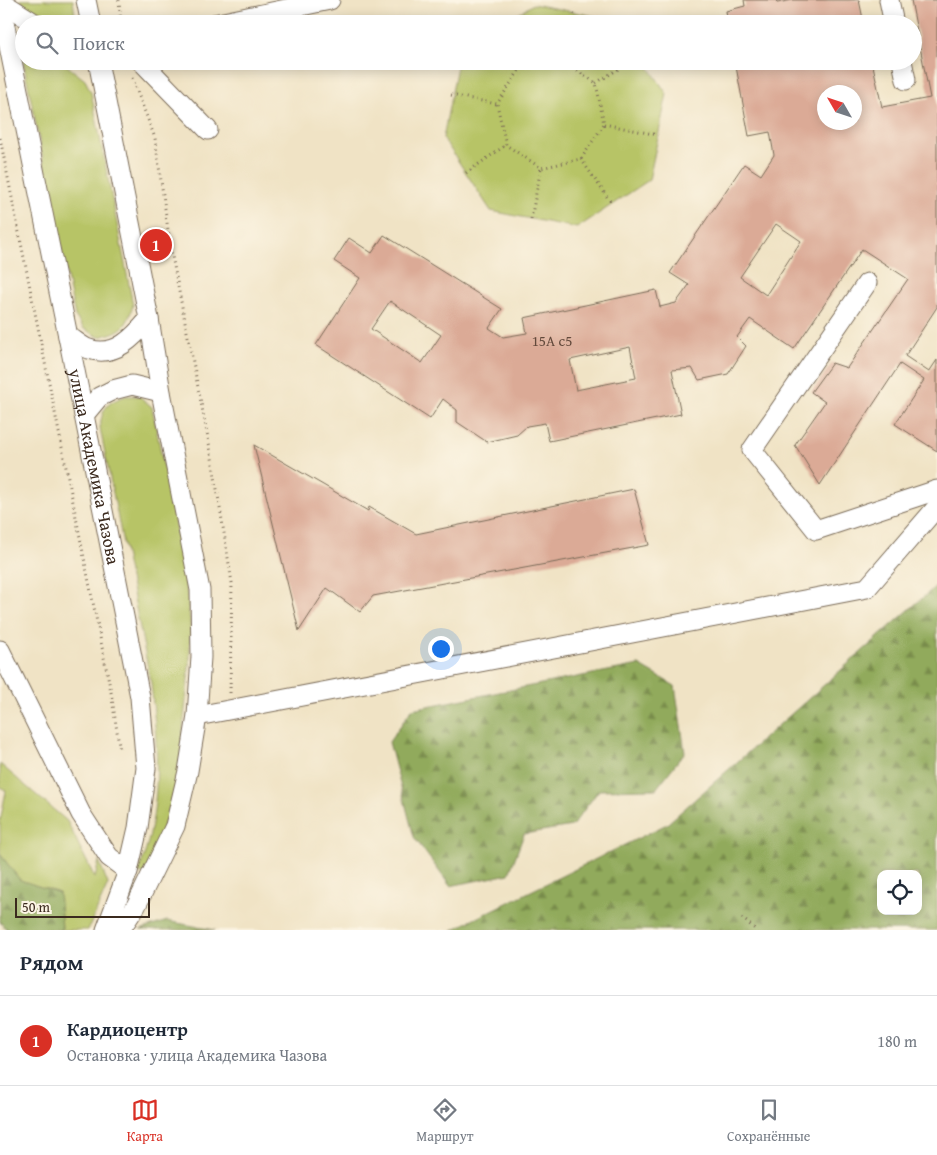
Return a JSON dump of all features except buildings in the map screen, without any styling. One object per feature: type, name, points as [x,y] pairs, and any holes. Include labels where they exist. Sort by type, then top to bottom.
[{"type":"street","points":[[86,0],[89,15]]},
{"type":"street","points":[[258,15],[330,0]]},
{"type":"street","points":[[889,0],[892,15]]},
{"type":"street","points":[[0,2],[21,15]]},
{"type":"street","name":"улица Академика Чазова","points":[[0,2],[140,697],[146,768],[138,828],[128,871],[106,930]]},
{"type":"street","points":[[102,70],[149,319],[160,392],[200,590],[201,657],[197,716],[188,771],[175,826],[136,906],[120,930]]},
{"type":"street","points":[[140,70],[208,130]]},
{"type":"street","points":[[904,70],[906,80]]},
{"type":"street","points":[[867,283],[752,450],[816,530],[937,490]]},
{"type":"street","points":[[68,336],[89,349],[106,351],[119,347],[131,340],[149,319]]},
{"type":"street","points":[[84,415],[99,397],[113,390],[132,385],[160,392]]},
{"type":"street","points":[[197,716],[867,588],[937,507]]},
{"type":"street","points":[[0,650],[81,814],[109,857],[128,871]]},
{"type":"path","points":[[118,0],[120,15]]},
{"type":"path","points":[[136,70],[155,138],[171,251],[212,458],[232,583],[230,709]]},
{"type":"path","points":[[519,70],[497,104],[506,145],[540,168],[581,159],[604,124],[596,83],[576,70]]},
{"type":"path","points":[[596,83],[617,70]]},
{"type":"path","points":[[451,95],[497,104]]},
{"type":"path","points":[[604,124],[658,135]]},
{"type":"path","points":[[0,138],[111,692],[120,752]]},
{"type":"path","points":[[466,173],[506,145]]},
{"type":"path","points":[[581,159],[612,204]]},
{"type":"path","points":[[531,219],[540,168]]},
{"type":"path","points":[[742,918],[756,930]]},
{"type":"green space","points":[[20,0],[73,0],[75,15],[37,15]]},
{"type":"green space","points":[[533,4],[589,15],[517,15]]},
{"type":"green space","points":[[25,70],[72,70],[85,80],[91,92],[133,305],[126,324],[113,333],[99,337],[84,329],[75,316]]},
{"type":"green space","points":[[456,70],[651,70],[667,94],[649,180],[577,228],[491,211],[443,138]]},
{"type":"green space","points":[[126,396],[139,396],[152,407],[184,570],[190,619],[190,657],[179,772],[169,811],[145,874],[138,873],[152,826],[157,755],[151,683],[100,428],[102,415],[110,403]]},
{"type":"green space","points":[[937,585],[937,930],[452,930],[667,824]]},
{"type":"green space","points":[[639,665],[675,686],[685,752],[656,789],[599,790],[572,826],[524,834],[509,874],[450,886],[414,837],[389,742],[412,709]]},
{"type":"green space","points":[[0,764],[67,821],[95,878],[99,861],[108,884],[88,930],[59,930],[62,928],[59,893],[20,880],[0,854],[0,822],[6,791],[0,786]]},
{"type":"green space","points":[[0,854],[20,880],[59,893],[62,928],[59,930],[7,930],[0,922]]},
{"type":"green space","points":[[167,921],[215,930],[140,930]]},
{"type":"place","name":"Кардиоцентр","points":[[156,245]]}]
